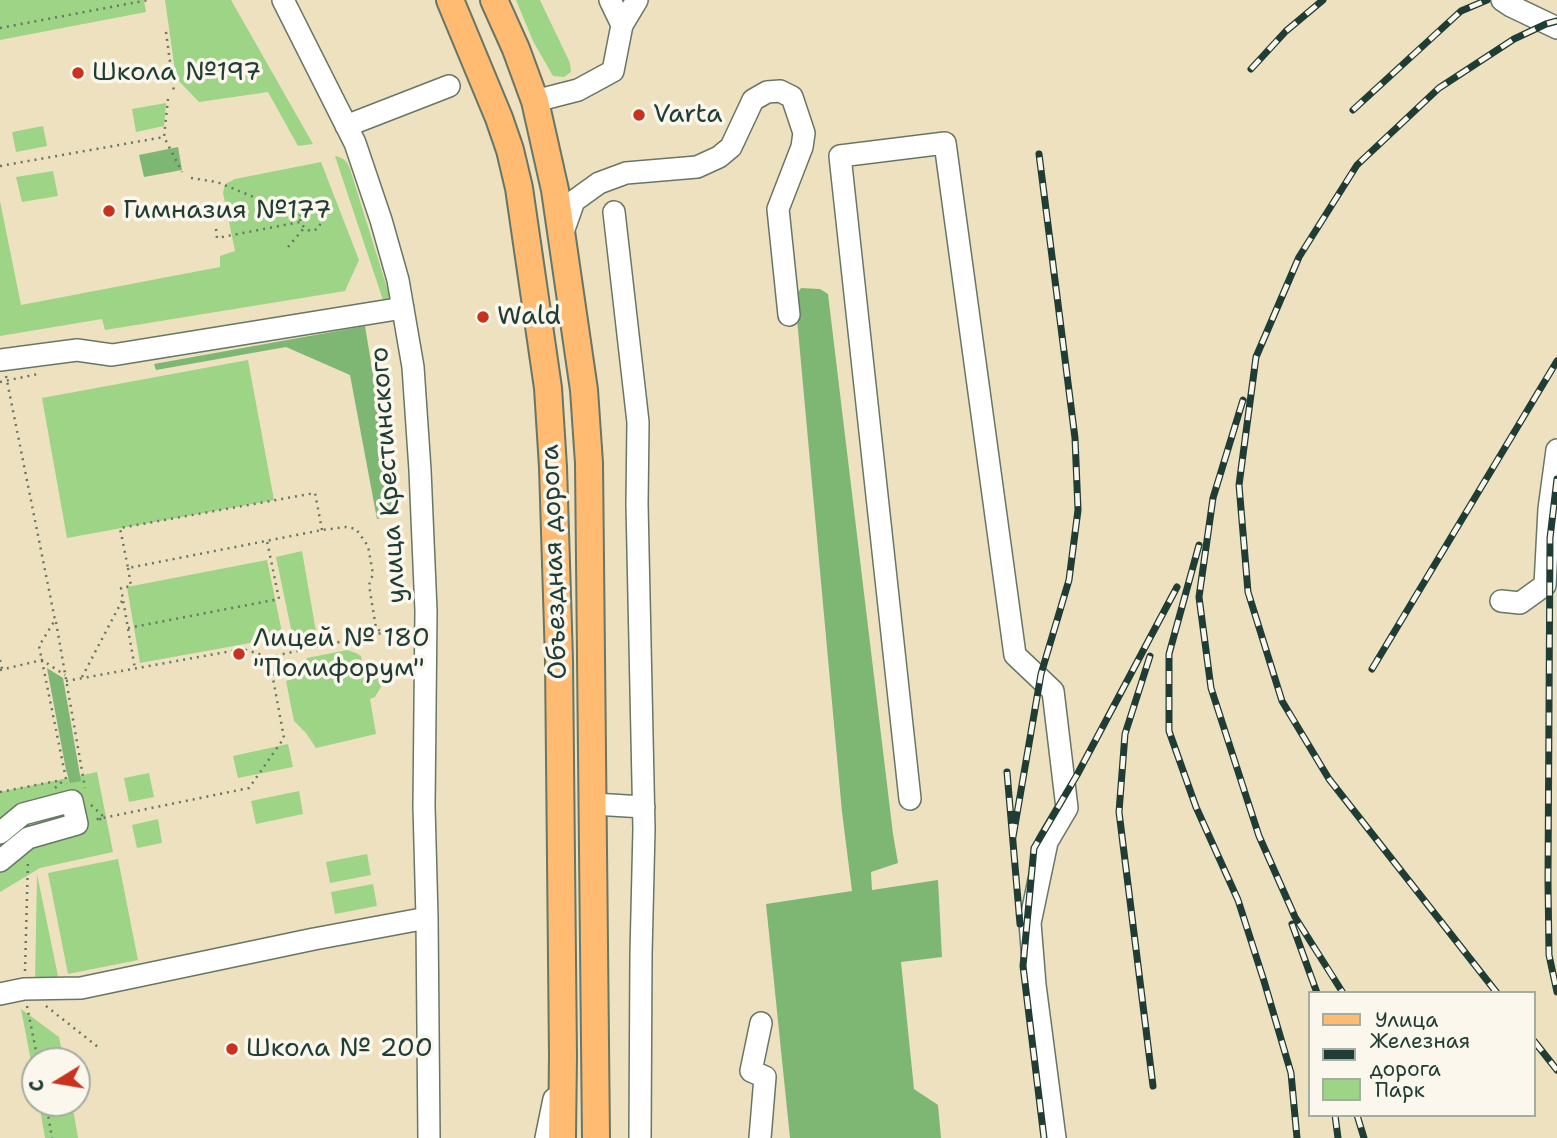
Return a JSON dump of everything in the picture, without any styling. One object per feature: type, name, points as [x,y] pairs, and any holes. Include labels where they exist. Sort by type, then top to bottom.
[{"type":"main road","name":"Объездная дорога","points":[[450,0],[499,118],[509,149],[521,201],[548,388],[559,660],[564,1056],[562,1138]]},
{"type":"main road","name":"Объездная дорога","points":[[494,0],[535,101],[555,190],[584,390],[589,463],[596,1138]]},
{"type":"street","points":[[610,0],[622,25]]},
{"type":"street","points":[[535,101],[578,90],[613,71],[622,25],[637,0]]},
{"type":"street","points":[[1502,0],[1557,28]]},
{"type":"street","name":"улица Крестинского","points":[[292,3],[355,143],[381,220],[398,281],[414,380],[426,611],[424,806],[429,1138]]},
{"type":"street","points":[[346,126],[449,86]]},
{"type":"street","points":[[562,237],[574,201],[599,183],[626,173],[697,167],[719,157],[731,147],[753,100],[767,92],[780,91],[792,97],[804,133],[802,148],[778,209],[789,315]]},
{"type":"street","points":[[910,799],[840,156],[945,143],[1015,655],[1053,691],[1067,808],[1048,842],[1030,923],[1035,985],[1055,1138]]},
{"type":"street","points":[[614,212],[638,422],[643,807],[640,1138]]},
{"type":"street","points":[[1,360],[77,350],[112,355],[403,308]]},
{"type":"street","points":[[1501,601],[1520,603],[1545,585],[1549,509],[1557,450]]},
{"type":"street","points":[[0,833],[23,814],[79,795],[77,824],[28,838],[0,861]]},
{"type":"street","points":[[593,804],[643,807]]},
{"type":"street","points":[[0,994],[24,989],[81,988],[427,918]]},
{"type":"street","points":[[760,1138],[765,1077],[751,1071],[761,1023]]},
{"type":"street","points":[[546,1138],[564,1056]]},
{"type":"path","points":[[0,28],[148,0]]},
{"type":"path","points":[[166,32],[174,92]]},
{"type":"path","points":[[168,99],[164,137],[182,172]]},
{"type":"path","points":[[0,166],[164,137]]},
{"type":"path","points":[[191,178],[216,182],[300,216]]},
{"type":"path","points":[[317,210],[321,216],[318,229],[310,231],[304,228],[300,216],[306,211],[317,210]]},
{"type":"path","points":[[216,229],[217,238],[300,222]]},
{"type":"path","points":[[288,247],[304,228]]},
{"type":"path","points":[[1,360],[66,681],[79,795]]},
{"type":"path","points":[[0,382],[7,381]]},
{"type":"path","points":[[135,669],[121,588],[131,586],[120,528],[315,493],[322,530]]},
{"type":"path","points":[[128,568],[322,530],[346,527],[356,529],[368,547],[373,574],[369,585],[374,617],[376,628],[383,633]]},
{"type":"path","points":[[128,628],[279,599],[267,541]]},
{"type":"path","points":[[82,678],[123,599]]},
{"type":"path","points":[[55,620],[40,646],[65,779],[79,795]]},
{"type":"path","points":[[66,681],[243,649],[269,657],[406,629]]},
{"type":"path","points":[[77,824],[249,788],[284,738],[269,657]]},
{"type":"path","points":[[0,660],[1,669],[42,660],[65,676]]},
{"type":"path","points":[[0,792],[65,779]]},
{"type":"path","points":[[28,838],[24,989],[35,1047]]},
{"type":"path","points":[[24,989],[98,1047]]},
{"type":"path","points":[[48,1117],[52,1138]]},
{"type":"green space","points":[[0,0],[144,0],[146,12],[0,40]]},
{"type":"green space","points":[[165,0],[231,0],[313,144],[298,146],[268,92],[199,102],[176,78]]},
{"type":"green space","points":[[516,0],[540,0],[570,63],[571,72],[564,77],[553,76],[533,41]]},
{"type":"green space","points":[[166,103],[164,126],[136,132],[132,109]]},
{"type":"green space","points":[[43,126],[47,146],[16,152],[12,132]]},
{"type":"green space","points":[[178,147],[182,170],[144,177],[139,155]]},
{"type":"green space","points":[[335,156],[345,160],[350,169],[389,294],[388,301],[384,303]]},
{"type":"green space","points":[[321,162],[359,260],[345,291],[105,330],[102,319],[0,336],[0,201],[21,305],[220,267],[220,256],[235,251],[223,193],[225,184],[235,179]]},
{"type":"green space","points":[[53,171],[58,196],[22,202],[16,177]]},
{"type":"green space","points":[[801,288],[820,289],[828,294],[898,863],[871,872],[872,890],[938,880],[942,957],[901,962],[914,1089],[938,1105],[941,1138],[790,1138],[766,904],[852,891],[842,812],[795,297]]},
{"type":"green space","points":[[365,326],[396,514],[377,519],[350,375],[286,347],[156,370],[154,364]]},
{"type":"green space","points":[[248,360],[274,500],[67,538],[42,398]]},
{"type":"green space","points":[[302,551],[318,643],[295,648],[276,557]]},
{"type":"green space","points":[[267,560],[283,637],[140,663],[127,587]]},
{"type":"green space","points":[[347,650],[361,656],[365,675],[378,678],[381,687],[375,697],[370,699],[376,734],[316,748],[294,721],[286,681],[296,678],[297,667],[307,658]]},
{"type":"green space","points":[[47,668],[63,678],[81,781],[70,783],[66,770]]},
{"type":"green space","points":[[288,744],[293,767],[238,778],[233,756]]},
{"type":"green space","points":[[97,772],[113,852],[40,868],[0,892],[0,792]]},
{"type":"green space","points":[[149,773],[154,797],[129,802],[124,778]]},
{"type":"green space","points":[[299,791],[303,814],[256,824],[251,801]]},
{"type":"green space","points":[[158,819],[162,843],[137,848],[132,825]]},
{"type":"green space","points":[[367,854],[371,875],[330,883],[326,862]]},
{"type":"green space","points":[[118,859],[138,960],[68,974],[48,873]]},
{"type":"green space","points":[[37,874],[59,981],[35,983]]},
{"type":"green space","points":[[373,884],[377,906],[335,914],[331,892]]},
{"type":"green space","points":[[21,1009],[59,1037],[61,1047],[28,1047]]},
{"type":"green space","points":[[41,1117],[74,1117],[78,1138],[45,1138]]},
{"type":"railway","points":[[1251,69],[1286,31],[1323,0]]},
{"type":"railway","points":[[1353,110],[1461,11],[1487,0]]},
{"type":"railway","points":[[1495,991],[1329,779],[1282,701],[1248,592],[1239,485],[1256,357],[1299,257],[1357,165],[1439,88],[1514,39],[1557,21]]},
{"type":"railway","points":[[1013,837],[1041,674],[1069,580],[1078,510],[1075,438],[1039,154]]},
{"type":"railway","points":[[1372,669],[1557,361]]},
{"type":"railway","points":[[1243,400],[1213,498],[1199,597],[1211,688],[1259,836],[1295,917],[1342,991]]},
{"type":"railway","points":[[1557,479],[1550,538],[1548,881],[1549,955],[1557,992]]},
{"type":"railway","points":[[1199,545],[1169,654],[1169,731],[1196,807],[1238,900],[1264,981],[1291,1073],[1297,1138]]},
{"type":"railway","points":[[1044,1138],[1023,966],[1034,848],[1077,775],[1177,587]]},
{"type":"railway","points":[[1150,656],[1125,734],[1119,812],[1153,1086]]},
{"type":"railway","points":[[1007,772],[1020,924]]},
{"type":"railway","points":[[1292,924],[1316,991]]},
{"type":"railway","points":[[1536,1044],[1557,1070]]},
{"type":"railway","points":[[1335,1117],[1338,1138]]},
{"type":"railway","points":[[1358,1117],[1364,1138]]},
{"type":"place","name":"Школа №197","points":[[78,73]]},
{"type":"place","name":"Varta","points":[[639,115]]},
{"type":"place","name":"Гимназия №177","points":[[109,211]]},
{"type":"place","name":"Wald","points":[[483,317]]},
{"type":"place","name":"Лицей № 180 \"Полифорум\"","points":[[239,654]]},
{"type":"place","name":"Школа № 200","points":[[232,1049]]}]
